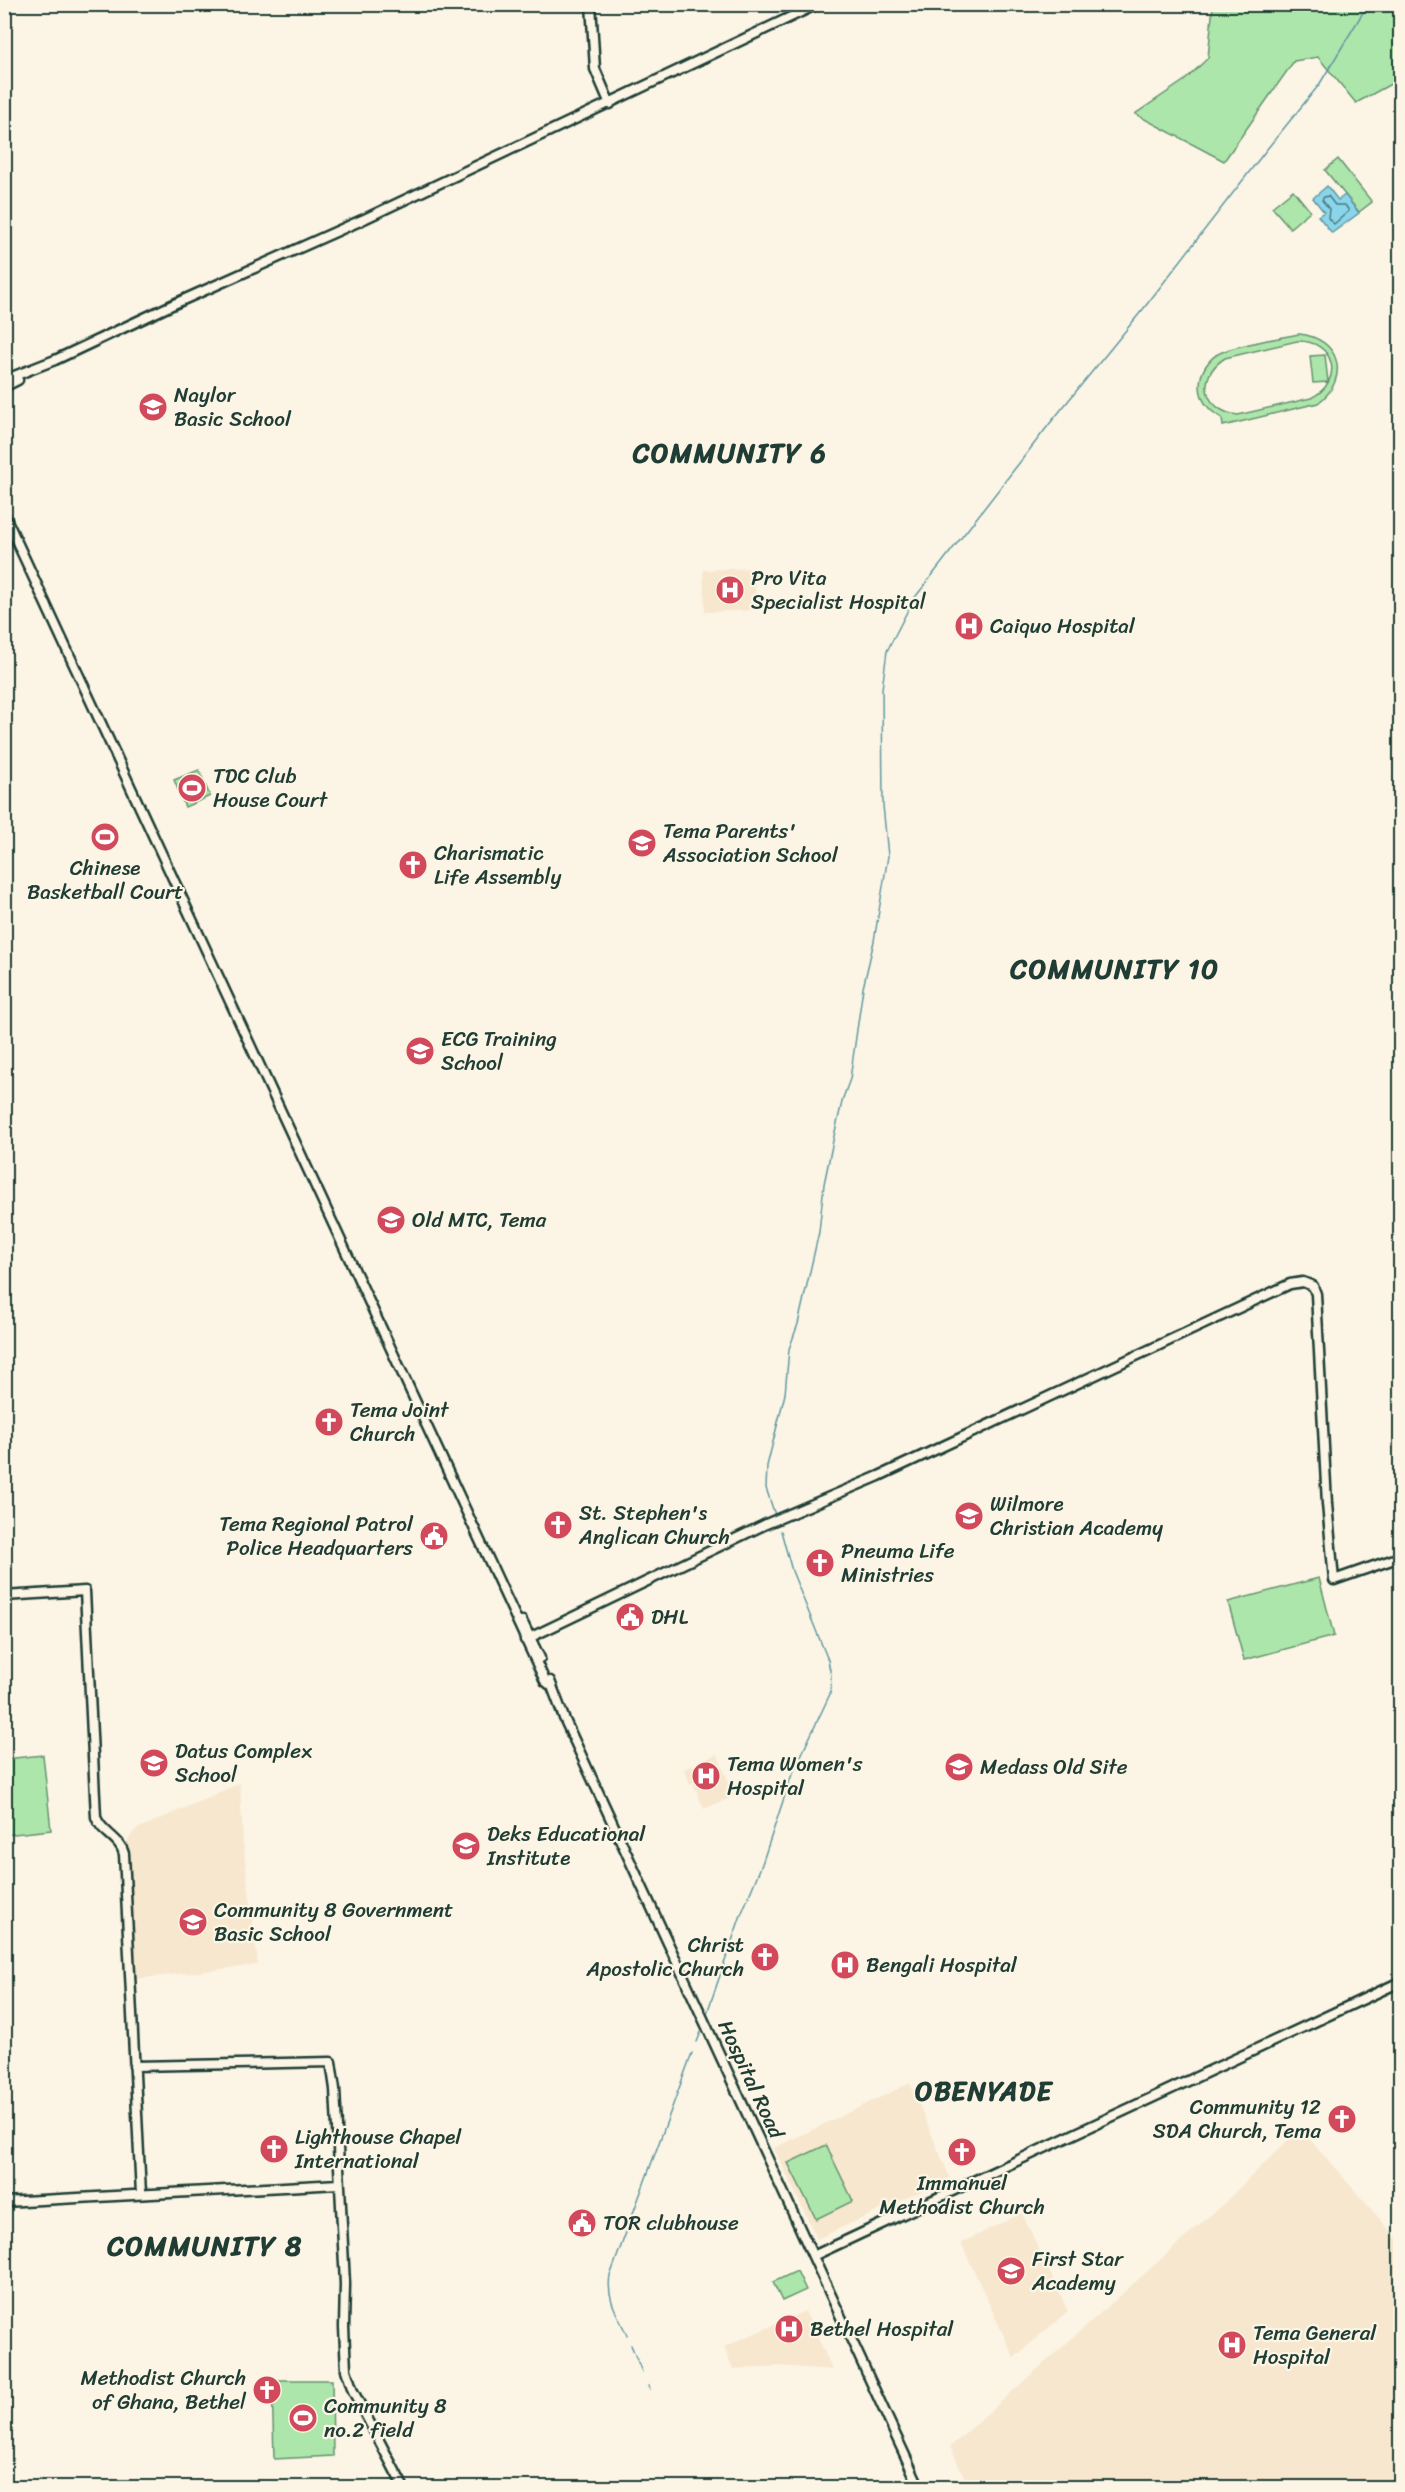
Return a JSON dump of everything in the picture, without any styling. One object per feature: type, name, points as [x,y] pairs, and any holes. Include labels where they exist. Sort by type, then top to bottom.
[{"type":"street","points":[[591,4],[595,69],[610,104]]},
{"type":"street","points":[[4,387],[55,360],[174,304],[362,220],[818,4]]},
{"type":"street","points":[[593,111],[601,100],[604,90]]},
{"type":"street","points":[[4,380],[55,360]]},
{"type":"street","name":"Hospital Road","points":[[4,514],[550,1685],[920,2487]]},
{"type":"street","points":[[529,1641],[766,1524],[887,1472],[1290,1284],[1303,1282],[1313,1286],[1316,1294],[1327,1504],[1334,1580],[1401,1557]]},
{"type":"street","points":[[4,1596],[85,1591],[96,1817],[101,1827],[119,1843],[124,1854],[141,2194]]},
{"type":"street","points":[[813,2256],[1401,1982]]},
{"type":"street","points":[[134,2067],[276,2061],[331,2062],[335,2090],[348,2381],[405,2487]]},
{"type":"street","points":[[4,2202],[339,2184]]},
{"type":"shaded area","name":"Pro Vita Specialist Hospital","points":[[754,568],[756,610],[705,612],[703,570]]},
{"type":"shaded area","name":"Tema Women's Hospital","points":[[717,1754],[735,1796],[704,1809],[684,1769]]},
{"type":"shaded area","name":"Community 8 Government Basic School","points":[[240,1783],[243,1843],[258,1965],[136,1979],[127,1842],[135,1830]]},
{"type":"shaded area","points":[[910,2083],[950,2178],[817,2239],[774,2148]]},
{"type":"shaded area","name":"Tema General Hospital","points":[[1300,2128],[1400,2242],[1400,2487],[969,2487],[950,2447],[1224,2203]]},
{"type":"shaded area","name":"First Star Academy","points":[[1022,2213],[1068,2311],[1014,2358],[961,2243]]},
{"type":"shaded area","name":"Bethel Hospital","points":[[805,2311],[833,2370],[778,2366],[733,2369],[724,2347]]},
{"type":"green space","points":[[1213,5],[1400,5],[1400,79],[1356,103],[1318,57],[1294,61],[1224,161],[1135,114],[1185,80],[1208,58]]},
{"type":"green space","points":[[1338,159],[1372,202],[1359,212],[1325,170]]},
{"type":"green space","points":[[1293,190],[1310,211],[1290,228],[1272,207]]},
{"type":"green space","points":[[1299,334],[1313,337],[1332,351],[1337,371],[1335,382],[1328,393],[1318,403],[1223,426],[1222,418],[1209,409],[1200,391],[1200,380],[1213,357],[1230,349]],"holes":[[[1297,341],[1310,342],[1327,354],[1332,372],[1322,391],[1311,398],[1238,415],[1226,412],[1211,400],[1207,383],[1210,374],[1225,358]]]},
{"type":"green space","points":[[1325,355],[1328,382],[1313,383],[1310,356]]},
{"type":"green space","name":"TDC Club House Court","points":[[199,770],[210,796],[185,807],[174,780]]},
{"type":"green space","points":[[1319,1578],[1334,1636],[1244,1660],[1228,1602]]},
{"type":"green space","points":[[43,1755],[51,1830],[5,1835],[5,1759]]},
{"type":"green space","points":[[826,2145],[853,2201],[816,2219],[788,2163]]},
{"type":"green space","points":[[797,2271],[806,2290],[782,2301],[773,2282]]},
{"type":"green space","name":"Community 8 no.2 field","points":[[272,2380],[332,2380],[333,2456],[274,2459]]},
{"type":"water","points":[[1327,186],[1338,200],[1345,195],[1359,213],[1332,233],[1318,216],[1324,212],[1313,198]]},
{"type":"waterway","points":[[775,1515],[766,1488],[767,1466],[785,1394],[789,1349],[798,1324],[819,1232],[824,1184],[834,1136],[850,1079],[863,988],[874,941],[888,856],[883,805],[882,689],[887,651],[913,600],[1051,422],[1144,308],[1319,85],[1368,4]]},
{"type":"waterway","points":[[707,2013],[741,1915],[762,1864],[791,1777],[830,1694],[831,1676],[828,1660],[792,1571],[781,1531]]},
{"type":"waterway","points":[[697,2042],[701,2032]]},
{"type":"waterway","points":[[627,2335],[611,2299],[610,2276],[692,2053]]},
{"type":"waterway","points":[[631,2345],[642,2372]]},
{"type":"place","name":"Naylor Basic School","points":[[153,407]]},
{"type":"place","name":"Pro Vita Specialist Hospital","points":[[730,590]]},
{"type":"place","name":"Caiquo Hospital","points":[[969,626]]},
{"type":"place","name":"TDC Club House Court","points":[[192,788]]},
{"type":"place","name":"Chinese Basketball Court","points":[[105,837]]},
{"type":"place","name":"Tema Parents' Association School","points":[[642,843]]},
{"type":"place","name":"Charismatic Life Assembly","points":[[413,865]]},
{"type":"place","name":"ECG Training School","points":[[420,1051]]},
{"type":"place","name":"Old MTC, Tema","points":[[391,1220]]},
{"type":"place","name":"Tema Joint Church","points":[[329,1422]]},
{"type":"place","name":"Wilmore Christian Academy","points":[[969,1516]]},
{"type":"place","name":"St. Stephen's Anglican Church","points":[[558,1525]]},
{"type":"place","name":"Tema Regional Patrol Police Headquarters","points":[[434,1536]]},
{"type":"place","name":"Pneuma Life Ministries","points":[[820,1563]]},
{"type":"place","name":"DHL","points":[[630,1617]]},
{"type":"place","name":"Datus Complex School","points":[[154,1763]]},
{"type":"place","name":"Medass Old Site","points":[[959,1767]]},
{"type":"place","name":"Tema Women's Hospital","points":[[706,1776]]},
{"type":"place","name":"Deks Educational Institute","points":[[466,1846]]},
{"type":"place","name":"Community 8 Government Basic School","points":[[193,1922]]},
{"type":"place","name":"Christ Apostolic Church","points":[[765,1957]]},
{"type":"place","name":"Bengali Hospital","points":[[845,1965]]},
{"type":"place","name":"Community 12 SDA Church, Tema","points":[[1342,2119]]},
{"type":"place","name":"Lighthouse Chapel International","points":[[274,2149]]},
{"type":"place","name":"Immanuel Methodist Church","points":[[962,2152]]},
{"type":"place","name":"TOR clubhouse","points":[[582,2223]]},
{"type":"place","name":"First Star Academy","points":[[1011,2271]]},
{"type":"place","name":"Bethel Hospital","points":[[789,2329]]},
{"type":"place","name":"Tema General Hospital","points":[[1232,2345]]},
{"type":"place","name":"Methodist Church of Ghana, Bethel","points":[[267,2390]]},
{"type":"place","name":"Community 8 no.2 field","points":[[303,2418]]},
{"type":"district","name":"COMMUNITY 6","points":[[730,453]]},
{"type":"district","name":"COMMUNITY 10","points":[[1115,969]]},
{"type":"district","name":"OBENYADE","points":[[984,2091]]},
{"type":"district","name":"COMMUNITY 8","points":[[205,2246]]}]
